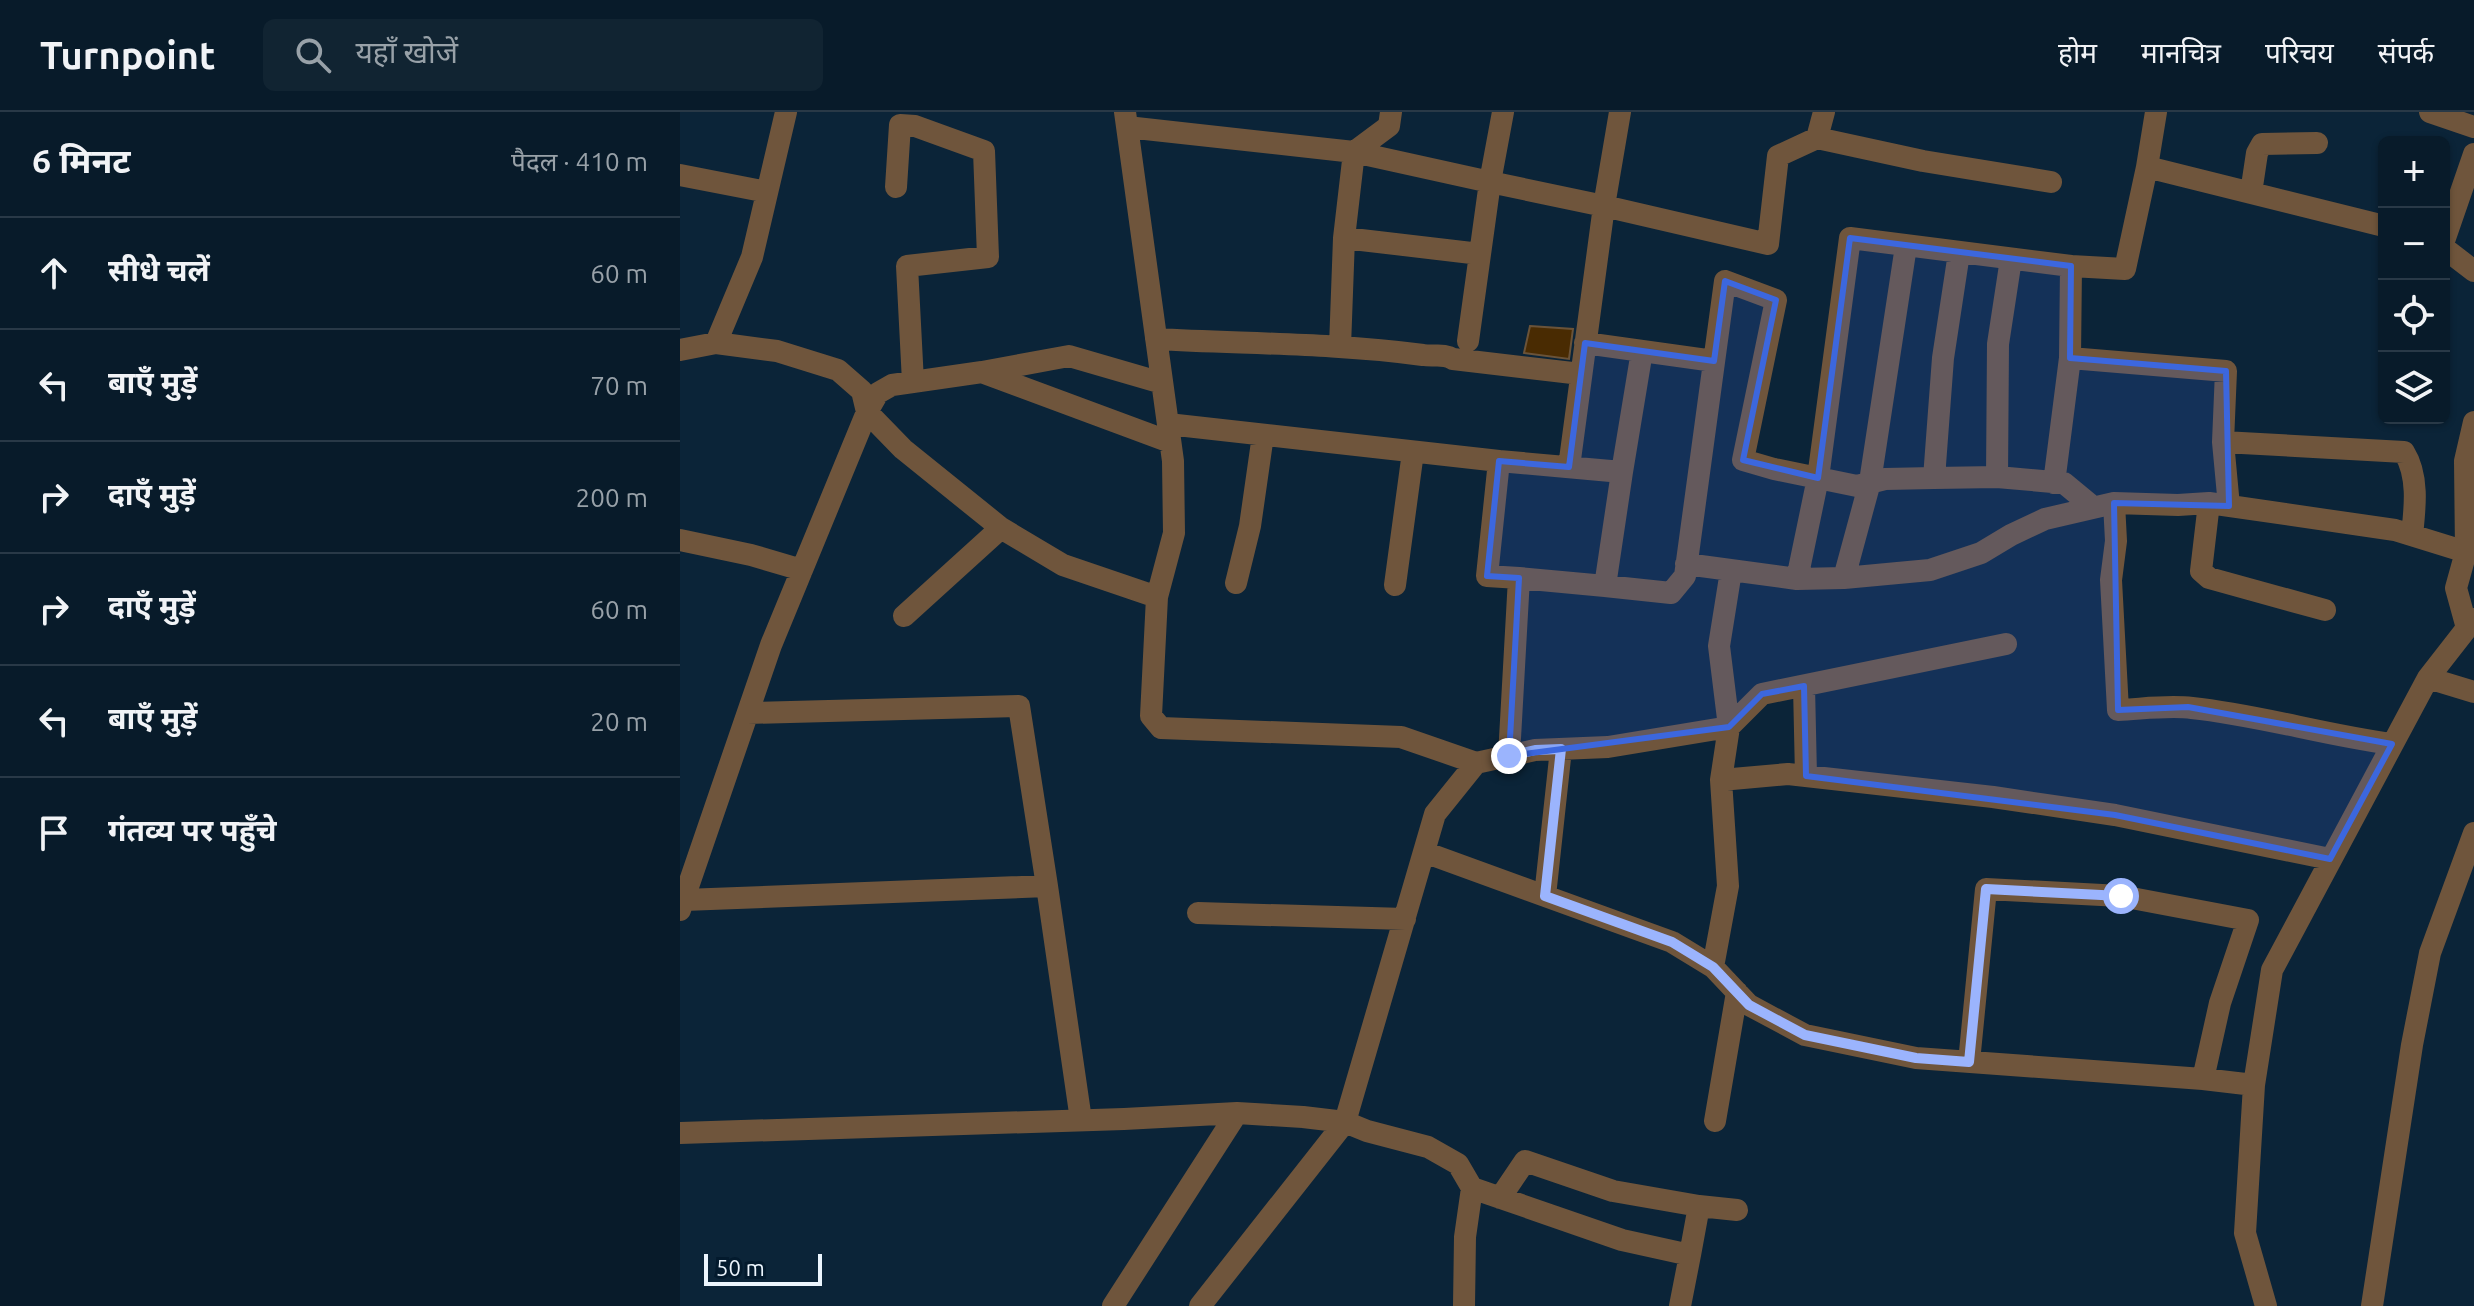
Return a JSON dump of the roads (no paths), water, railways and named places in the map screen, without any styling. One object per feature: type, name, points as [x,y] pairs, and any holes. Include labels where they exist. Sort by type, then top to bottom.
[{"type":"street","points":[[716,343],[752,257],[786,112]]},
{"type":"street","points":[[1340,347],[1344,238],[1354,152],[1389,126],[1391,112]]},
{"type":"street","points":[[1468,341],[1503,112]]},
{"type":"street","points":[[1569,467],[1604,206],[1620,112]]},
{"type":"street","points":[[1817,138],[1824,112]]},
{"type":"street","points":[[1797,579],[1818,478],[1850,238],[2071,266],[2125,269],[2156,112]]},
{"type":"street","points":[[2430,112],[2474,127]]},
{"type":"street","points":[[2006,644],[1762,694],[1729,727],[1608,747],[1535,750],[1476,763],[1401,737],[1161,728],[1151,716],[1157,597],[1174,533],[1169,433],[1126,120],[1354,152],[1768,244],[1778,156],[1817,138],[1923,161],[2051,182]]},
{"type":"street","points":[[896,187],[900,125],[915,126],[984,151],[988,257],[907,266],[913,382]]},
{"type":"street","points":[[2251,193],[2257,153],[2262,144],[2317,143]]},
{"type":"street","points":[[2450,224],[2474,154]]},
{"type":"street","points":[[2147,167],[2378,225]]},
{"type":"street","points":[[680,175],[767,192]]},
{"type":"street","points":[[1344,238],[1480,254]]},
{"type":"street","points":[[1844,578],[1870,482],[1906,246]]},
{"type":"street","points":[[1934,478],[1943,358],[1959,253]]},
{"type":"street","points":[[2450,253],[2474,271]]},
{"type":"street","points":[[1997,477],[1998,344],[2011,259]]},
{"type":"street","points":[[2054,483],[2070,358],[2071,266]]},
{"type":"street","points":[[1499,461],[1487,576],[1671,593],[1685,576],[1725,281],[1776,300],[1743,460],[1857,486],[1885,479],[1997,477],[2064,483],[2104,505],[2116,541],[2111,580],[2118,710],[2188,707],[2392,744]]},
{"type":"street","points":[[1156,339],[1447,355],[1453,359],[1581,374]]},
{"type":"street","points":[[680,350],[716,343],[777,351],[838,370],[862,391],[867,412],[903,449],[1001,528],[1063,565],[1157,597]]},
{"type":"street","points":[[1585,343],[1714,361]]},
{"type":"street","points":[[1605,586],[1642,351]]},
{"type":"street","points":[[1047,886],[682,905],[771,645],[867,412],[878,393],[892,385],[1069,356],[1162,383]]},
{"type":"street","points":[[2070,358],[2226,371],[2219,505],[2201,571],[2209,578],[2325,610]]},
{"type":"street","points":[[982,372],[1169,433],[1263,435],[1622,472]]},
{"type":"street","points":[[2266,1306],[2245,1233],[2254,1085],[2272,970],[2428,678],[2470,624],[2456,588],[2466,552],[2465,461],[2474,422]]},
{"type":"street","points":[[1236,583],[1250,526],[1263,435]]},
{"type":"street","points":[[2223,442],[2404,452],[2410,462],[2414,486],[2412,535]]},
{"type":"street","points":[[1395,585],[1413,452]]},
{"type":"street","points":[[1686,564],[1797,579],[1930,570],[1981,553],[2045,519],[2104,505],[2219,505],[2395,530],[2466,552]]},
{"type":"street","points":[[904,616],[1001,528]]},
{"type":"street","points":[[680,540],[802,570]]},
{"type":"street","points":[[1713,967],[1728,886],[1721,780],[1729,727],[1719,646],[1731,571]]},
{"type":"street","points":[[1509,756],[1519,578]]},
{"type":"street","points":[[2428,678],[2474,692]]},
{"type":"street","points":[[1804,686],[1806,776]]},
{"type":"street","points":[[748,713],[1019,706],[1081,1120]]},
{"type":"street","points":[[1545,896],[1561,749]]},
{"type":"street","points":[[1200,1306],[1345,1122],[1435,814],[1476,763]]},
{"type":"street","points":[[1721,780],[1788,774],[1993,797],[2115,815],[2330,859]]},
{"type":"street","points":[[2372,1306],[2409,1061],[2430,953],[2474,833]]},
{"type":"street","points":[[1424,852],[1672,942],[1713,967],[1749,1005],[1805,1035],[1916,1058],[2254,1085]]},
{"type":"street","points":[[1969,1062],[1986,889],[2121,896],[2248,920],[2220,1003],[2203,1079]]},
{"type":"street","points":[[1198,913],[1405,919]]},
{"type":"street","points":[[1715,1121],[1737,992]]},
{"type":"street","points":[[1113,1306],[1237,1113]]},
{"type":"street","points":[[680,1133],[1237,1113],[1345,1122],[1428,1147],[1458,1164],[1472,1188],[1465,1237],[1464,1306]]},
{"type":"street","points":[[1500,1198],[1525,1161],[1613,1191],[1737,1210]]},
{"type":"street","points":[[1472,1188],[1622,1240],[1690,1255]]},
{"type":"street","points":[[1680,1306],[1699,1206]]}]
